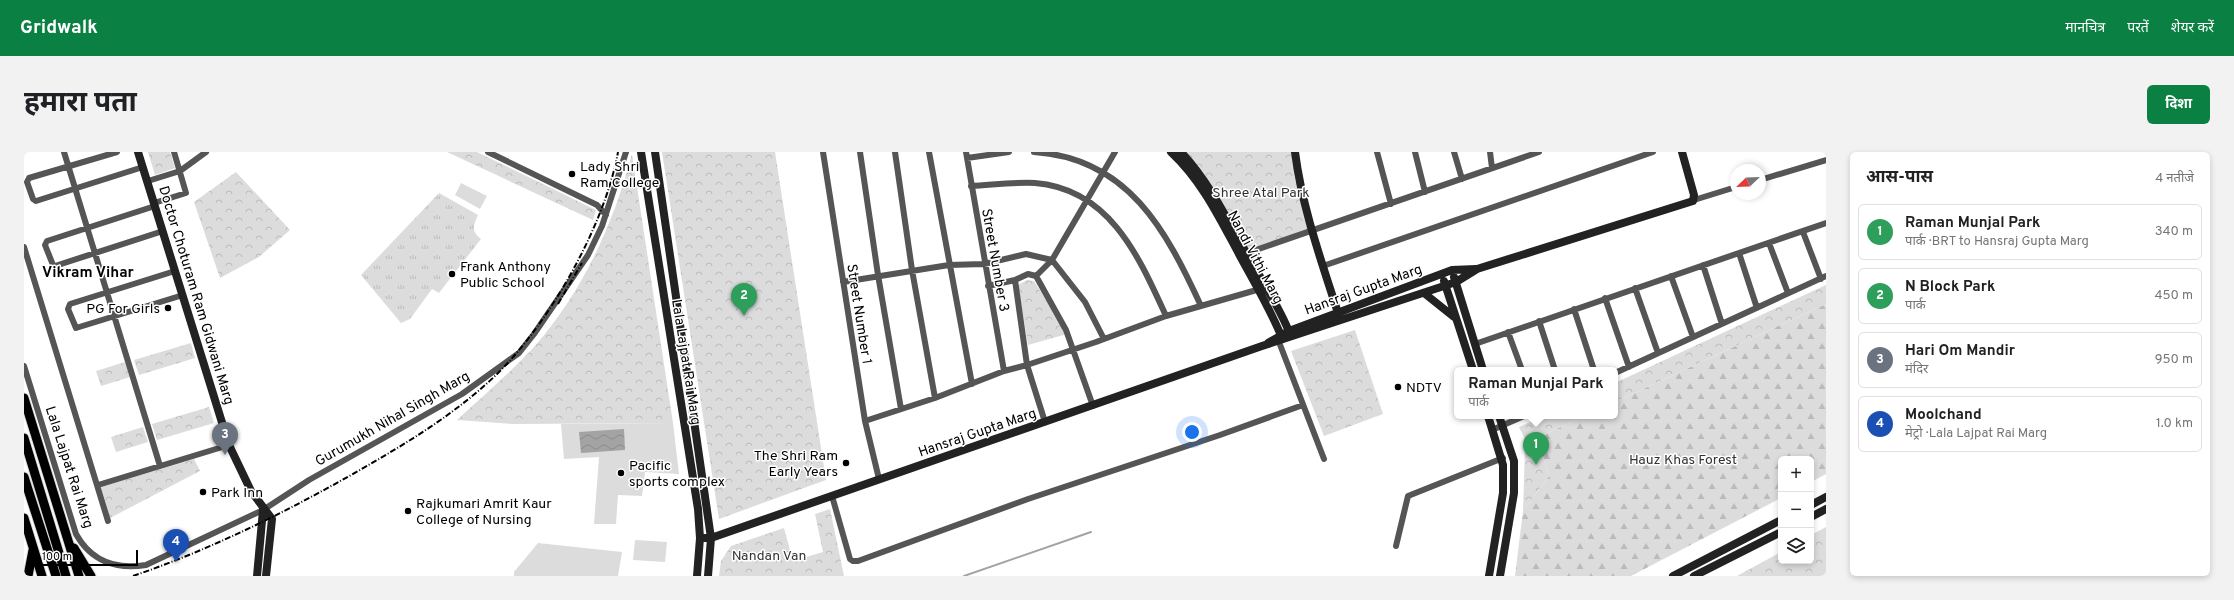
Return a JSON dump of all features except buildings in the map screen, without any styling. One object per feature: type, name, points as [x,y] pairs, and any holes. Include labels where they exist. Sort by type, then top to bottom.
[{"type":"main road","points":[[24,398],[79,576]]},
{"type":"main road","points":[[24,438],[66,576]]},
{"type":"main road","points":[[24,477],[56,576]]},
{"type":"main road","points":[[24,518],[42,576]]},
{"type":"main road","points":[[67,536],[91,576]]},
{"type":"main road","points":[[28,576],[34,547]]},
{"type":"street","points":[[64,152],[160,466]]},
{"type":"street","points":[[117,152],[29,178],[27,182],[32,198],[36,201],[143,167]]},
{"type":"street","name":"Doctor Choturam Ram Gidwani Marg","points":[[138,152],[229,445],[248,485],[263,510],[272,519],[266,576]]},
{"type":"street","points":[[163,231],[54,265],[45,245],[47,241],[155,205],[186,192],[174,152]]},
{"type":"street","points":[[148,181],[180,171],[206,152]]},
{"type":"street","points":[[488,152],[597,205],[606,215]]},
{"type":"street","name":"Gurumukh Nihal Singh Marg","points":[[263,510],[309,480],[462,394],[519,353],[534,334],[588,255],[606,215],[626,152]]},
{"type":"street","name":"Lala Lajpat Rai Marg","points":[[641,152],[698,509],[700,538],[697,576]]},
{"type":"street","name":"Lala Lajpat Rai Marg","points":[[655,152],[711,538],[708,576]]},
{"type":"street","name":"Street Number 1","points":[[823,152],[865,422],[879,479]]},
{"type":"street","points":[[860,152],[878,275],[901,408]]},
{"type":"street","points":[[895,152],[912,270],[935,398]]},
{"type":"street","points":[[929,152],[972,384]]},
{"type":"street","points":[[966,155],[1009,152]]},
{"type":"street","points":[[1034,152],[1049,153],[1074,160],[1104,173],[1120,183],[1145,209],[1180,260],[1201,306]]},
{"type":"street","points":[[1036,276],[1052,260],[1115,152]]},
{"type":"street","name":"Nandi Vithi Marg","points":[[1171,152],[1184,164],[1204,191],[1279,310],[1290,335]]},
{"type":"street","name":"Nandi Vithi Marg","points":[[1181,152],[1210,190],[1260,289],[1281,339]]},
{"type":"street","points":[[1295,152],[1302,194],[1338,313]]},
{"type":"street","points":[[1377,152],[1390,204]]},
{"type":"street","points":[[1415,152],[1425,192]]},
{"type":"street","points":[[1454,152],[1462,179]]},
{"type":"street","points":[[1490,152],[1492,168]]},
{"type":"street","points":[[1243,254],[1425,192],[1528,154],[1539,152]]},
{"type":"street","points":[[1323,266],[1634,155],[1653,152]]},
{"type":"street","points":[[1682,152],[1694,200],[1730,189]]},
{"type":"street","name":"Street Number 3","points":[[966,155],[1004,371]]},
{"type":"street","points":[[1766,178],[1826,160]]},
{"type":"street","points":[[971,186],[1035,184],[1067,190],[1087,200],[1119,228],[1142,263],[1166,316]]},
{"type":"street","name":"Hansraj Gupta Marg","points":[[1290,335],[1445,286],[1456,282],[1478,269],[1694,200]]},
{"type":"street","points":[[1475,344],[1826,223]]},
{"type":"street","points":[[1618,372],[1658,352],[1823,278],[1803,232]]},
{"type":"street","points":[[655,238],[667,236]]},
{"type":"street","points":[[1769,243],[1788,293]]},
{"type":"street","points":[[24,247],[108,521]]},
{"type":"street","points":[[1739,253],[1757,308]]},
{"type":"street","points":[[843,282],[878,275],[949,265],[984,264],[1026,254],[1052,260],[1085,302],[1104,340]]},
{"type":"street","points":[[658,258],[670,256]]},
{"type":"street","points":[[1702,266],[1722,324]]},
{"type":"street","name":"Hansraj Gupta Marg","points":[[700,538],[711,538],[1094,406],[1281,339],[1338,313],[1452,270],[1478,269]]},
{"type":"street","points":[[1452,270],[1482,367]]},
{"type":"street","points":[[176,271],[70,304],[68,309],[76,328],[183,295]]},
{"type":"street","points":[[988,286],[1015,280],[1028,274],[1036,276],[1066,330],[1094,406]]},
{"type":"street","points":[[1442,274],[1472,367]]},
{"type":"street","points":[[1671,276],[1692,337]]},
{"type":"street","points":[[1015,280],[1028,366],[1045,422]]},
{"type":"street","points":[[1635,288],[1658,352]]},
{"type":"street","points":[[865,422],[901,408],[935,398],[1004,371],[1028,366],[1104,340],[1166,316],[1260,289]]},
{"type":"street","points":[[1424,293],[1442,305],[1456,319]]},
{"type":"street","points":[[1605,298],[1629,367]]},
{"type":"street","points":[[1574,309],[1593,367]]},
{"type":"street","points":[[1539,321],[1554,367]]},
{"type":"street","points":[[1508,332],[1521,367]]},
{"type":"street","points":[[1281,339],[1303,405],[1324,459]]},
{"type":"street","name":"Lala Lajpat Rai Marg","points":[[24,366],[76,534],[88,551],[99,559],[127,567],[146,565],[263,510]]},
{"type":"street","points":[[832,496],[850,558],[853,561],[858,561],[1028,499],[1220,435],[1303,405]]},
{"type":"street","points":[[1489,419],[1503,458],[1503,493],[1489,576]]},
{"type":"street","points":[[1499,419],[1514,461],[1514,493],[1500,576]]},
{"type":"street","points":[[1492,430],[1518,419]]},
{"type":"street","points":[[98,485],[229,445]]},
{"type":"street","points":[[1396,546],[1408,496],[1503,458]]},
{"type":"street","points":[[1503,480],[1514,480]]},
{"type":"street","points":[[1814,503],[1826,497]]},
{"type":"street","points":[[257,576],[263,510]]},
{"type":"street","points":[[1814,516],[1826,510]]},
{"type":"street","points":[[1673,576],[1778,522]]},
{"type":"street","points":[[1694,576],[1778,534]]},
{"type":"green space","points":[[148,152],[170,152],[175,168],[155,175]]},
{"type":"green space","points":[[447,152],[477,152],[596,210],[593,220]]},
{"type":"green space","points":[[662,152],[775,152],[826,480],[719,519]]},
{"type":"green space","name":"Shree Atal Park","points":[[1187,152],[1293,152],[1309,228],[1247,251],[1226,209]]},
{"type":"green space","points":[[632,154],[673,423],[513,424],[457,420],[525,357],[552,326],[582,280],[606,232],[616,206]]},
{"type":"green space","points":[[236,172],[290,230],[259,257],[220,278],[194,202]]},
{"type":"green space","points":[[461,183],[487,196],[480,209],[455,195]]},
{"type":"green space","points":[[439,193],[478,215],[475,222],[474,231],[481,239],[439,293],[432,289],[410,319],[401,323],[361,275]]},
{"type":"green space","points":[[1027,280],[1034,281],[1067,334],[1028,345],[1018,285]]},
{"type":"green space","points":[[1826,285],[1826,304],[1618,401],[1618,382]]},
{"type":"green space","name":"Hauz Khas Forest","points":[[1826,304],[1826,474],[1814,480],[1814,456],[1778,456],[1778,500],[1631,576],[1515,576],[1523,511],[1549,476],[1537,438],[1578,419],[1618,419],[1618,401]]},
{"type":"green space","points":[[1355,330],[1383,414],[1324,436],[1291,351]]},
{"type":"green space","points":[[191,343],[195,358],[139,375],[134,360]]},
{"type":"green space","points":[[125,362],[130,377],[101,386],[96,371]]},
{"type":"green space","points":[[209,407],[214,423],[157,440],[152,424]]},
{"type":"green space","points":[[1536,419],[1578,419],[1537,438],[1549,476],[1523,511],[1525,449],[1529,447],[1519,427]]},
{"type":"green space","name":"Pacific sports complex","points":[[673,423],[679,474],[645,472],[642,496],[618,495],[616,524],[594,524],[599,457],[564,459],[561,424]]},
{"type":"green space","points":[[143,427],[148,442],[116,452],[111,437]]},
{"type":"green space","points":[[194,459],[200,471],[110,518],[101,487]]},
{"type":"green space","name":"Nandan Van","points":[[830,509],[844,576],[719,576],[721,561],[731,546],[784,528],[793,561],[823,552],[815,514]]},
{"type":"green space","points":[[1826,527],[1826,576],[1737,576],[1778,554],[1778,564],[1814,564],[1814,533]]},
{"type":"green space","points":[[635,540],[667,542],[665,562],[633,560]]},
{"type":"green space","points":[[538,543],[622,552],[618,576],[514,576],[514,572]]},
{"type":"water","points":[[624,429],[625,450],[581,453],[579,432]]},
{"type":"waterway","points":[[964,576],[1091,532]]},
{"type":"railway","points":[[133,576],[217,543],[272,517],[325,489],[426,430],[480,390],[516,354],[536,329],[572,272],[588,241],[601,210],[618,152]]},
{"type":"railway","points":[[558,304],[582,263]]},
{"type":"place","name":"Lady Shri Ram College","points":[[572,174]]},
{"type":"place","name":"Frank Anthony Public School","points":[[452,274]]},
{"type":"place","name":"PG For Girls","points":[[168,308]]},
{"type":"place","name":"N Block Park","points":[[744,316]]},
{"type":"place","name":"NDTV","points":[[1398,387]]},
{"type":"place","name":"Hari Om Mandir","points":[[225,455]]},
{"type":"place","name":"The Shri Ram Early Years","points":[[846,463]]},
{"type":"place","name":"Raman Munjal Park","points":[[1536,465]]},
{"type":"place","name":"Pacific sports complex","points":[[621,473]]},
{"type":"place","name":"Park Inn","points":[[203,492]]},
{"type":"place","name":"Rajkumari Amrit Kaur College of Nursing","points":[[408,511]]},
{"type":"place","name":"Moolchand","points":[[176,562]]},
{"type":"district","name":"Vikram Vihar","points":[[88,272]]}]
